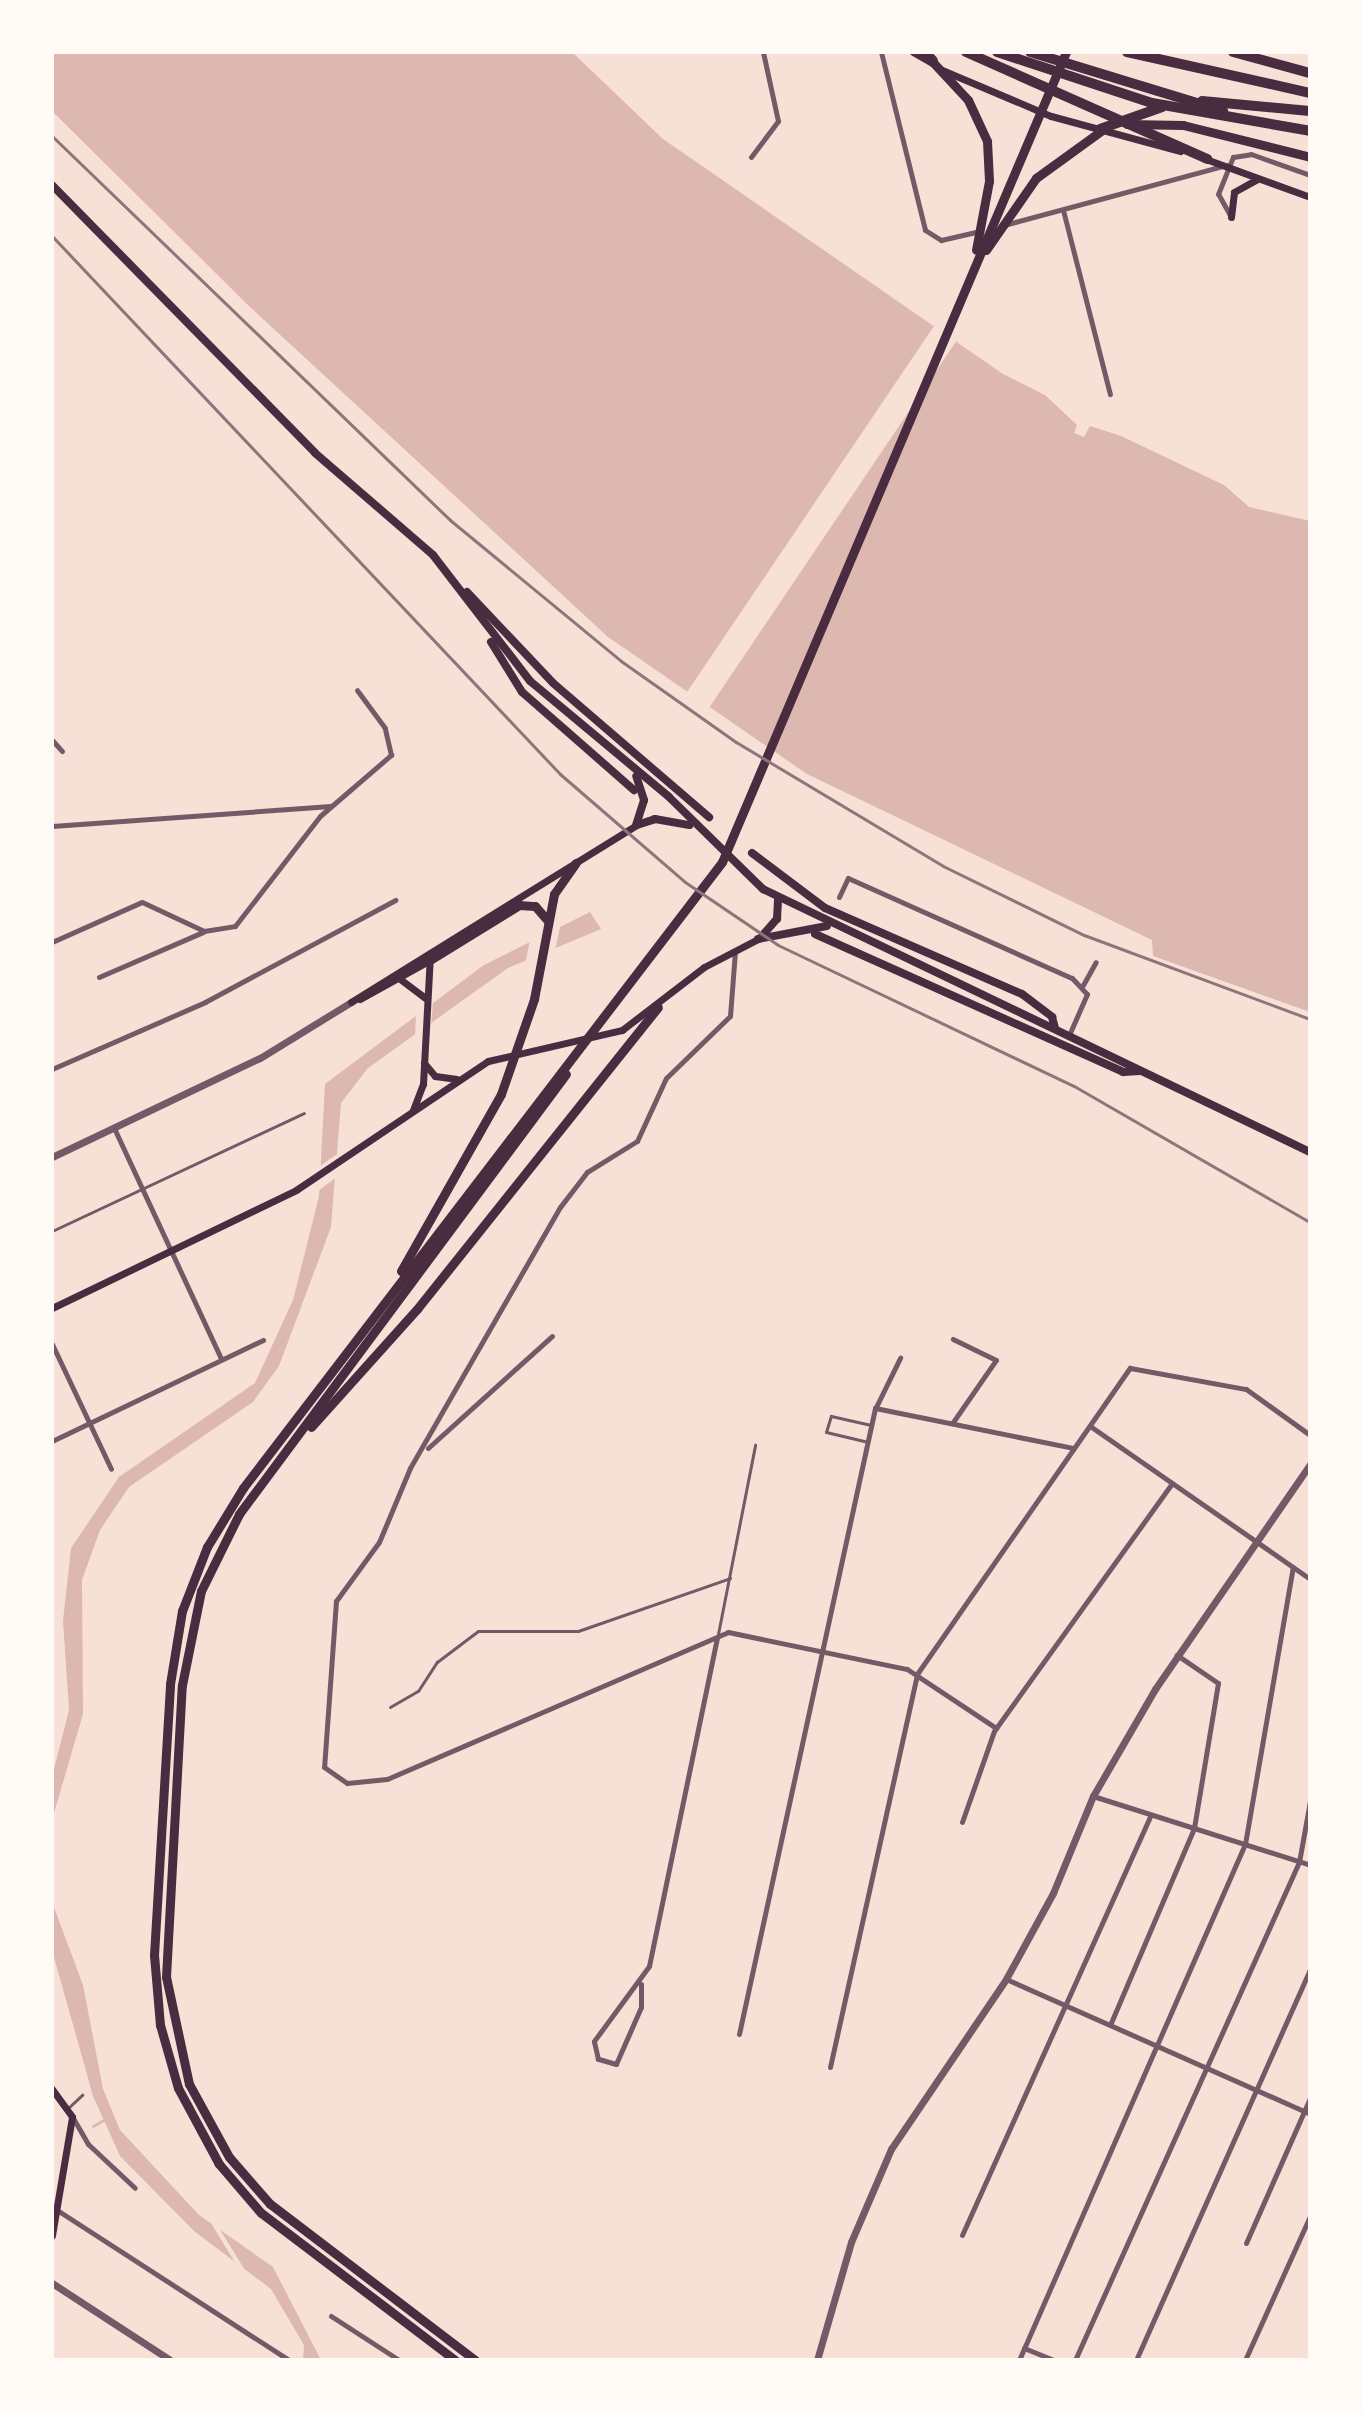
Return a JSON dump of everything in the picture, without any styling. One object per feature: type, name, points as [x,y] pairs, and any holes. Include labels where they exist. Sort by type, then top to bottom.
[{"type":"highway","points":[[924,52],[968,100],[987,141],[989,181],[973,269]]},
{"type":"highway","points":[[966,52],[1207,159]]},
{"type":"highway","points":[[997,52],[1122,96],[1310,131]]},
{"type":"highway","points":[[1030,52],[1285,127]]},
{"type":"highway","points":[[455,2360],[294,2240],[233,2183],[178,2088],[154,1978],[170,1684],[190,1587],[229,1507],[375,1313],[620,1000],[725,856],[1066,52]]},
{"type":"highway","points":[[1127,52],[1310,93]]},
{"type":"highway","points":[[1233,52],[1310,73]]},
{"type":"highway","points":[[973,269],[1036,178],[1100,129],[1187,102],[1310,111]]},
{"type":"highway","points":[[1100,129],[1169,123],[1310,157]]},
{"type":"highway","points":[[375,1313],[501,1094],[527,1022],[554,894],[576,863]]},
{"type":"highway","points":[[430,955],[519,905],[535,906],[548,921]]},
{"type":"highway","points":[[271,1471],[417,1309],[658,1007]]},
{"type":"highway","points":[[475,2360],[263,2198],[208,2122],[176,2044],[166,1955],[184,1661],[213,1562],[271,1471],[551,1101],[571,1064]]},
{"type":"main road","points":[[913,52],[1029,108],[1226,165],[1310,197]]},
{"type":"main road","points":[[1231,217],[1234,192],[1259,179]]},
{"type":"main road","points":[[52,185],[315,453],[453,579],[540,671],[709,817]]},
{"type":"main road","points":[[453,579],[522,692],[634,790]]},
{"type":"main road","points":[[478,616],[530,681],[725,856],[778,899],[1055,1028],[1310,1152]]},
{"type":"main road","points":[[631,769],[643,810],[636,825]]},
{"type":"main road","points":[[351,1002],[636,825],[655,819],[690,825]]},
{"type":"main road","points":[[752,853],[825,908],[1022,994],[1052,1017],[1055,1028]]},
{"type":"main road","points":[[758,939],[777,919],[778,899]]},
{"type":"main road","points":[[52,1308],[319,1177],[459,1078],[509,1053],[604,1037],[658,1007],[735,951],[758,939],[792,930],[834,927]]},
{"type":"main road","points":[[815,934],[1123,1072],[1141,1071]]},
{"type":"main road","points":[[351,1002],[400,979],[430,955]]},
{"type":"main road","points":[[412,1111],[423,1057],[430,955]]},
{"type":"main road","points":[[400,979],[417,985],[426,1003]]},
{"type":"main road","points":[[423,1057],[435,1076],[459,1078]]},
{"type":"main road","points":[[52,2089],[72,2117],[52,2235]]},
{"type":"street","points":[[751,157],[778,121],[763,52]]},
{"type":"street","points":[[881,52],[928,236],[941,240],[1226,165],[1244,153],[1310,175]]},
{"type":"street","points":[[1226,165],[1218,194],[1231,217]]},
{"type":"street","points":[[1063,210],[1110,394]]},
{"type":"street","points":[[99,977],[204,931],[235,926],[331,806],[391,755],[385,728],[357,690]]},
{"type":"street","points":[[52,740],[62,751]]},
{"type":"street","points":[[52,826],[331,806]]},
{"type":"street","points":[[839,897],[848,878],[1083,985],[1087,994],[1069,1035]]},
{"type":"street","points":[[52,1069],[218,996],[395,900]]},
{"type":"street","points":[[52,942],[142,902],[204,931]]},
{"type":"street","points":[[425,1452],[560,1207],[587,1172],[637,1141],[666,1078],[728,1020],[735,951]]},
{"type":"street","points":[[1083,985],[1096,962]]},
{"type":"street","points":[[52,1157],[268,1054],[351,1002]]},
{"type":"street","points":[[114,1128],[144,1187],[221,1359]]},
{"type":"street","points":[[552,1336],[410,1468],[379,1542],[336,1601],[322,1760],[336,1779],[367,1785],[408,1772],[728,1632],[917,1674],[996,1728]]},
{"type":"street","points":[[953,1339],[996,1360],[953,1422]]},
{"type":"street","points":[[52,1441],[263,1340]]},
{"type":"street","points":[[52,1344],[111,1469]]},
{"type":"street","points":[[739,2034],[875,1408],[900,1358]]},
{"type":"street","points":[[830,2067],[917,1674],[1090,1426],[1138,1365],[1246,1389],[1310,1435]]},
{"type":"street","points":[[875,1408],[1074,1448]]},
{"type":"street","points":[[1090,1426],[1310,1579]]},
{"type":"street","points":[[817,2360],[879,2172],[1006,1979],[1053,1893],[1093,1796],[1177,1655],[1310,1464]]},
{"type":"street","points":[[962,1822],[996,1728],[1172,1483]]},
{"type":"street","points":[[1019,2360],[1245,1844],[1293,1567]]},
{"type":"street","points":[[641,1984],[641,2007],[616,2064],[598,2059],[594,2041],[641,1984],[649,1966],[718,1638]]},
{"type":"street","points":[[1110,2025],[1194,1828],[1218,1683],[1177,1655]]},
{"type":"street","points":[[1093,1796],[1310,1865]]},
{"type":"street","points":[[1075,2360],[1299,1862],[1310,1801]]},
{"type":"street","points":[[962,2235],[1150,1816]]},
{"type":"street","points":[[1136,2360],[1310,1970]]},
{"type":"street","points":[[1006,1979],[1310,2114]]},
{"type":"street","points":[[1246,2243],[1310,2098]]},
{"type":"street","points":[[52,2106],[65,2106]]},
{"type":"street","points":[[72,2117],[88,2144],[135,2188]]},
{"type":"street","points":[[57,2210],[289,2360]]},
{"type":"street","points":[[1245,2360],[1310,2219]]},
{"type":"street","points":[[52,2283],[170,2360]]},
{"type":"street","points":[[331,2316],[399,2360]]},
{"type":"street","points":[[1024,2348],[1054,2360]]},
{"type":"lane","points":[[52,1231],[304,1113]]},
{"type":"lane","points":[[868,1442],[826,1432],[831,1416],[872,1425]]},
{"type":"lane","points":[[718,1638],[755,1445]]},
{"type":"lane","points":[[390,1707],[418,1691],[437,1662],[478,1631],[578,1631],[730,1578]]},
{"type":"lane","points":[[65,2106],[82,2095]]},
{"type":"shaded area","points":[[52,52],[572,52],[663,139],[1003,374],[1045,395],[1077,425],[1074,433],[1084,437],[1090,426],[1121,436],[1224,485],[1249,507],[1310,521],[1310,1012],[1153,956],[1152,940],[807,774],[608,637],[251,308],[52,111]]},
{"type":"shaded area","points":[[590,912],[601,929],[508,968],[368,1068],[341,1103],[331,1227],[279,1366],[253,1402],[129,1487],[100,1530],[82,1580],[83,1714],[54,1813],[52,1873],[52,1777],[69,1710],[63,1621],[71,1548],[119,1477],[255,1383],[293,1300],[319,1196],[325,1084],[484,965]]},
{"type":"shaded area","points":[[52,1902],[83,1985],[103,2089],[120,2130],[199,2215],[273,2267],[321,2360],[303,2360],[304,2345],[271,2289],[194,2231],[120,2156],[93,2096],[52,1950]]},
{"type":"pier","points":[[936,323],[958,338],[702,719],[679,704]]},
{"type":"pier","points":[[561,923],[555,950],[525,965],[531,935]]},
{"type":"pier","points":[[433,1000],[431,1029],[415,1040],[416,1011]]},
{"type":"pier","points":[[340,1152],[337,1177],[318,1191],[320,1166]]},
{"type":"pier","points":[[206,2215],[214,2220],[248,2275],[239,2269]]},
{"type":"waterway","points":[[93,2126],[105,2119]]},
{"type":"railway","points":[[52,136],[450,520],[621,661],[736,742],[943,866],[1084,935],[1310,1019]]},
{"type":"railway","points":[[52,236],[560,774],[685,882],[778,945],[1074,1086],[1310,1222]]}]
